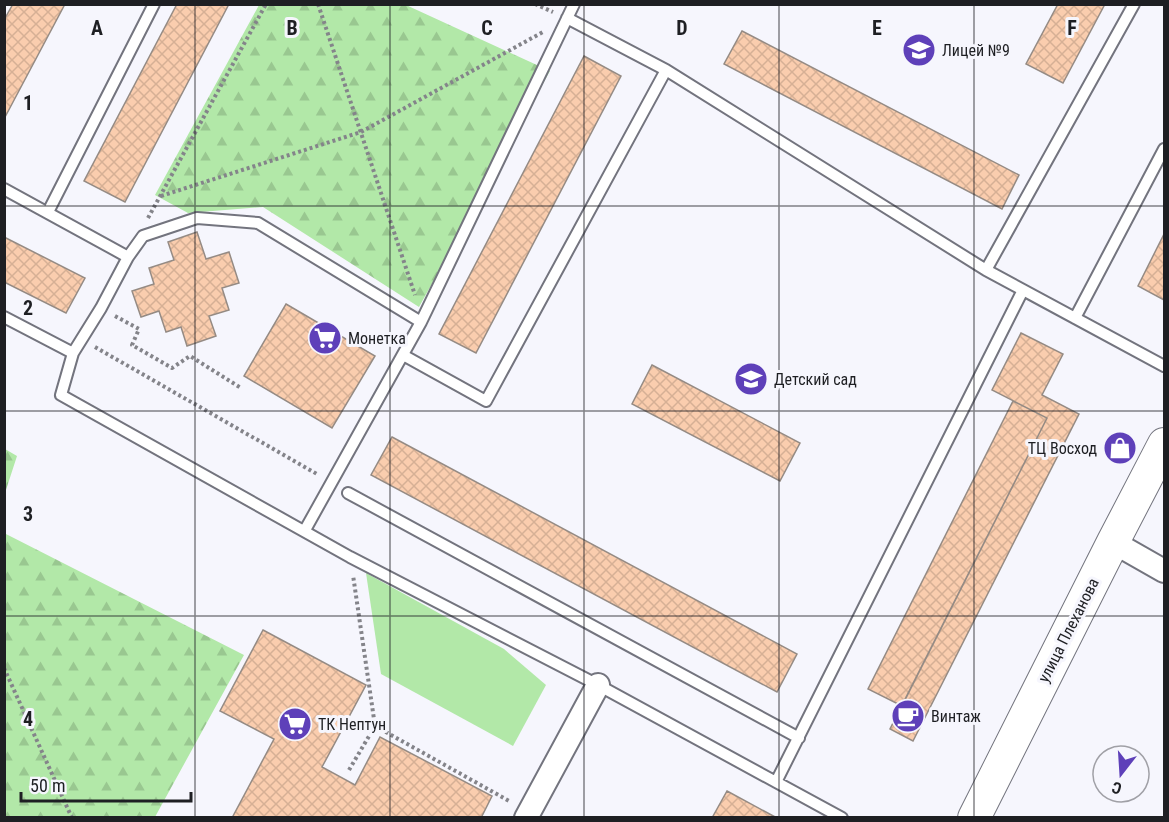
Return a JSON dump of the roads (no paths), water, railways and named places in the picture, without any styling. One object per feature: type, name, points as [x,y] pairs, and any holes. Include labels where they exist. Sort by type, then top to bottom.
[{"type":"main road","name":"улица Плеханова","points":[[974,818],[1164,444]]},
{"type":"street","points":[[1113,542],[1164,571]]},
{"type":"street","points":[[528,815],[598,685]]},
{"type":"lane","points":[[48,212],[154,4]]},
{"type":"lane","points":[[305,530],[421,322],[574,4]]},
{"type":"lane","points":[[986,270],[1134,4]]},
{"type":"lane","points":[[567,18],[666,70],[986,270],[1164,366]]},
{"type":"lane","points":[[403,355],[486,401],[666,70]]},
{"type":"lane","points":[[1075,318],[1164,149]]},
{"type":"lane","points":[[4,189],[128,257]]},
{"type":"lane","points":[[421,322],[258,224],[197,218],[143,236],[128,257],[101,308],[73,353],[61,396],[350,557],[598,685],[842,818]]},
{"type":"lane","points":[[776,782],[1023,290]]},
{"type":"lane","points":[[4,317],[73,353]]},
{"type":"lane","points":[[348,493],[798,738]]},
{"type":"place","name":"Лицей №9","points":[[919,50]]},
{"type":"place","name":"Монетка","points":[[325,338]]},
{"type":"place","name":"Детский сад","points":[[751,379]]},
{"type":"place","name":"ТЦ Восход","points":[[1120,448]]},
{"type":"place","name":"Винтаж","points":[[908,716]]},
{"type":"place","name":"ТК Нептун","points":[[295,724]]}]
